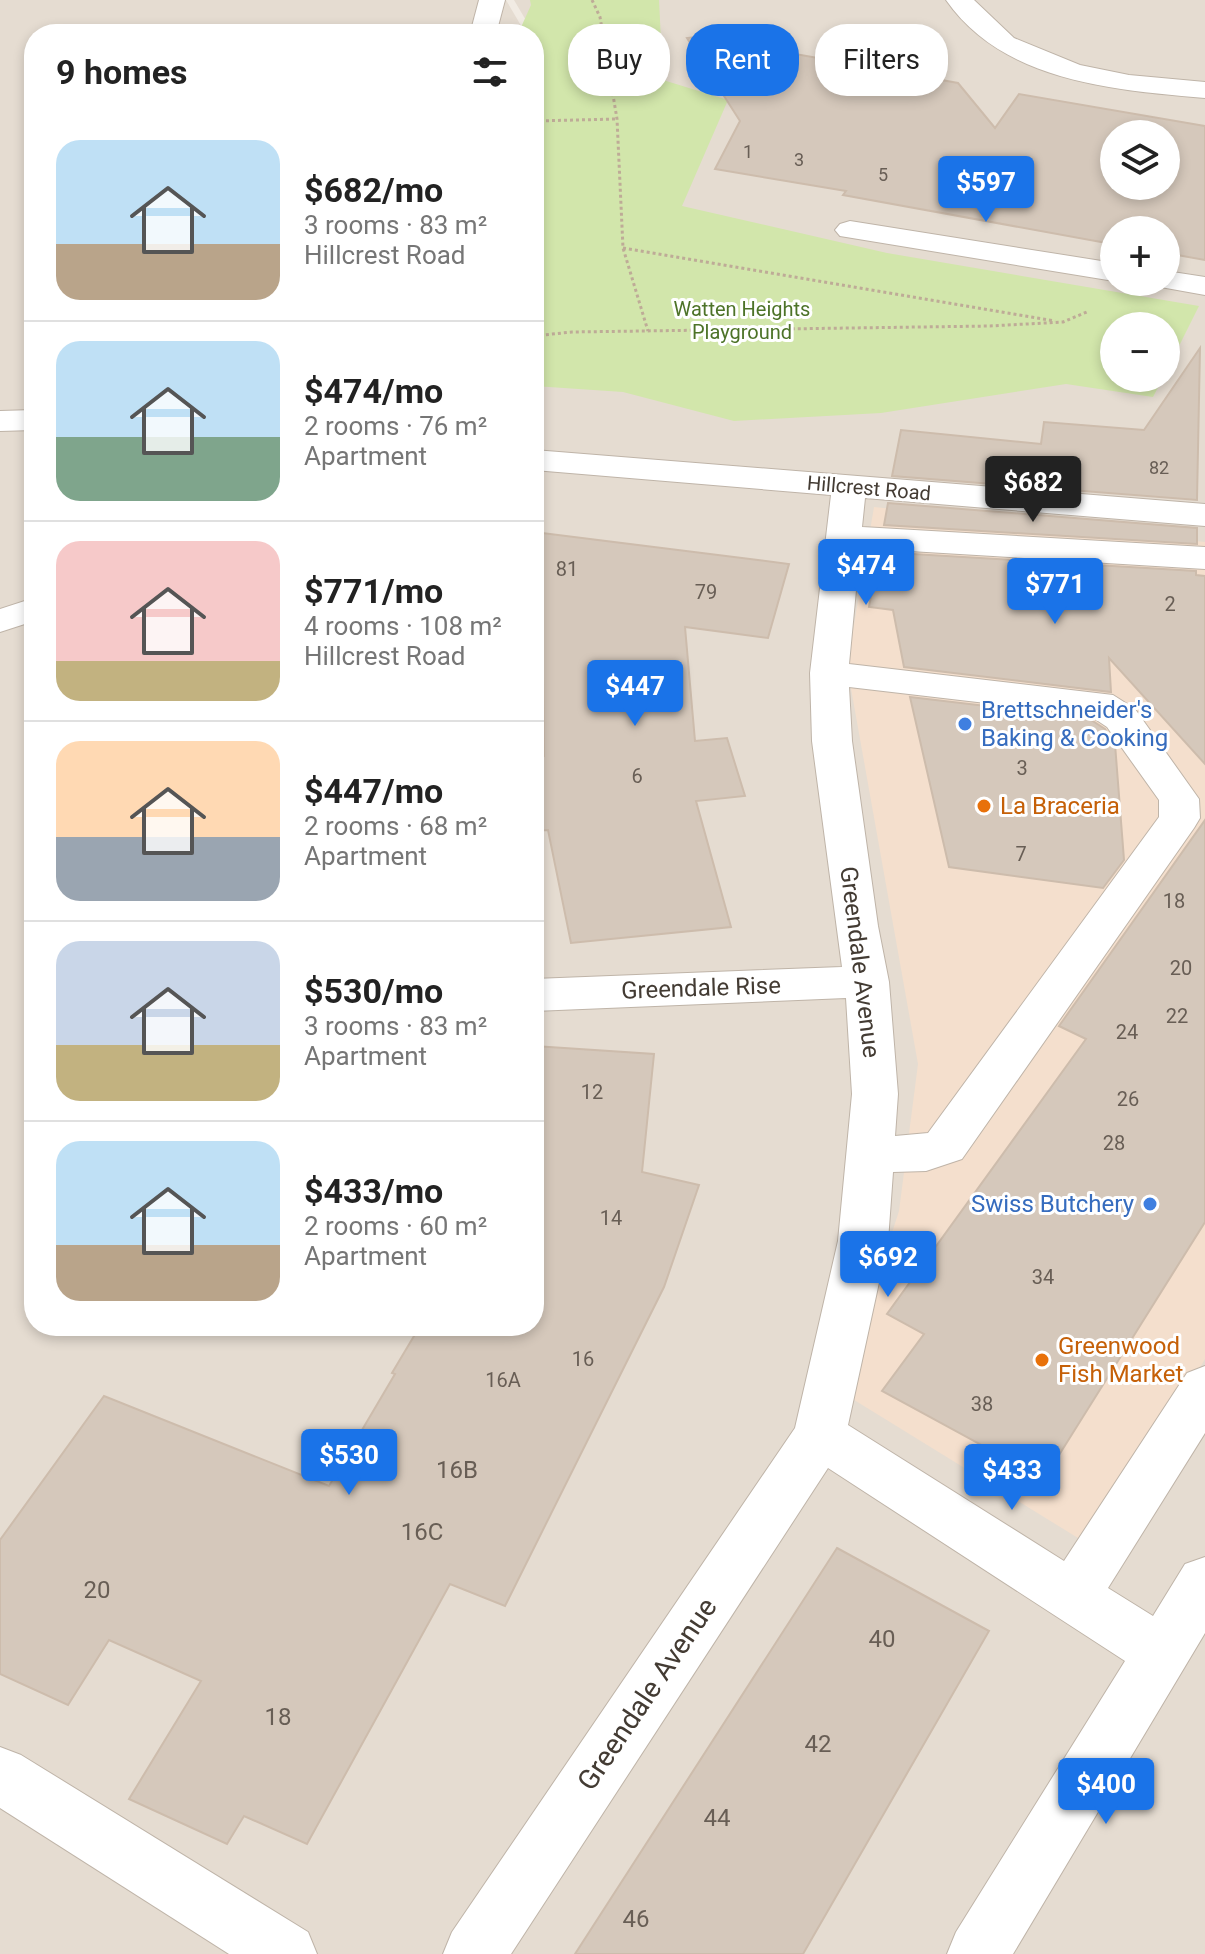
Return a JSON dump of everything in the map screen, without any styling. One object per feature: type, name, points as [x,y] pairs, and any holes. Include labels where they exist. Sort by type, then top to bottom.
[{"type":"street","points":[[486,24],[492,0]]},
{"type":"street","points":[[959,0],[1005,44],[1073,72],[1129,83],[1205,90]]},
{"type":"street","points":[[850,230],[1100,270]]},
{"type":"street","points":[[1180,282],[1205,286]]},
{"type":"street","points":[[0,421],[24,420]]},
{"type":"street","name":"Hillcrest Road","points":[[544,461],[1205,515]]},
{"type":"street","name":"Greendale Avenue","points":[[474,1954],[820,1435],[863,1241],[875,1094],[867,982],[856,926],[832,741],[829,673],[849,487]]},
{"type":"street","points":[[842,536],[1205,558]]},
{"type":"street","points":[[0,621],[24,613]]},
{"type":"street","points":[[829,673],[1099,704],[1121,718],[1179,799],[1181,807],[1180,818],[945,1146],[926,1155],[900,1156],[870,1150]]},
{"type":"street","name":"Greendale Rise","points":[[544,995],[867,982]]},
{"type":"street","points":[[1072,1597],[1205,1388]]},
{"type":"street","points":[[820,1435],[1163,1654]]},
{"type":"street","points":[[978,1954],[1205,1582]]},
{"type":"street","points":[[0,1775],[286,1954]]},
{"type":"path","points":[[592,0],[600,17],[617,119],[623,248],[648,331]]},
{"type":"path","points":[[544,121],[617,119]]},
{"type":"path","points":[[623,248],[1063,322]]},
{"type":"path","points":[[544,336],[990,326],[1063,322],[1101,307]]},
{"type":"shaded area","points":[[0,0],[506,0],[520,24],[24,24],[24,1336],[544,1336],[544,63],[699,315],[570,96],[670,96],[670,24],[568,24],[568,92],[544,51],[544,24],[528,24],[514,0],[1205,0],[1205,1954],[0,1954]]},
{"type":"shaded area","points":[[874,507],[1205,542],[1205,1359],[1091,1546],[851,1398],[866,1313],[899,1211],[918,1064],[847,666]]},
{"type":"green space","name":"Watten Heights Playground","points":[[530,0],[659,0],[660,24],[568,24],[568,96],[670,96],[670,82],[686,87],[686,96],[715,96],[728,100],[682,206],[887,253],[1100,289],[1100,296],[1140,296],[1199,306],[1180,344],[1180,312],[1100,312],[1100,389],[1066,384],[881,413],[734,421],[623,392],[544,387],[544,24],[522,24],[531,5]]},
{"type":"green space","name":"Watten Heights Playground","points":[[1120,392],[1156,392],[1153,397]]},
{"type":"building","points":[[799,55],[815,58],[815,96],[948,96],[948,81],[958,83],[995,128],[1019,94],[1170,120],[1100,120],[1100,200],[1180,200],[1180,122],[1205,126],[1205,260],[1180,256],[1180,216],[1100,216],[1100,242],[843,195],[846,191],[715,169],[740,121],[724,96],[799,96]]},
{"type":"building","points":[[1200,348],[1197,500],[892,476],[901,430],[1041,444],[1044,422],[1144,430],[1170,392],[1180,392],[1180,377]]},
{"type":"building","points":[[888,503],[1197,528],[1197,544],[884,525]]},
{"type":"building","points":[[544,533],[789,564],[768,638],[685,627],[695,741],[727,738],[745,796],[696,801],[731,927],[571,943],[548,830],[544,830]]},
{"type":"building","points":[[879,552],[1196,571],[1196,575],[1205,576],[1205,764],[1109,658],[1111,692],[904,667],[893,610],[869,607]]},
{"type":"building","points":[[910,697],[1088,718],[1105,729],[1115,744],[1124,860],[1103,888],[949,867]]},
{"type":"building","points":[[1205,820],[1205,1222],[1044,1479],[882,1391],[924,1334],[887,1314],[1086,1039],[1059,1026]]},
{"type":"building","points":[[544,1047],[654,1054],[642,1172],[699,1185],[664,1287],[505,1606],[450,1584],[307,1844],[244,1816],[227,1844],[129,1799],[201,1681],[109,1640],[68,1705],[0,1674],[0,1540],[104,1396],[329,1486],[395,1374],[392,1373],[414,1336],[544,1336]]},
{"type":"building","points":[[837,1548],[989,1631],[803,1954],[575,1954]]},
{"type":"place","name":"Brettschneider's Baking & Cooking","points":[[965,724]]},
{"type":"place","name":"La Braceria","points":[[984,806]]},
{"type":"place","name":"Swiss Butchery","points":[[1150,1204]]},
{"type":"place","name":"Greenwood Fish Market","points":[[1042,1360]]}]
